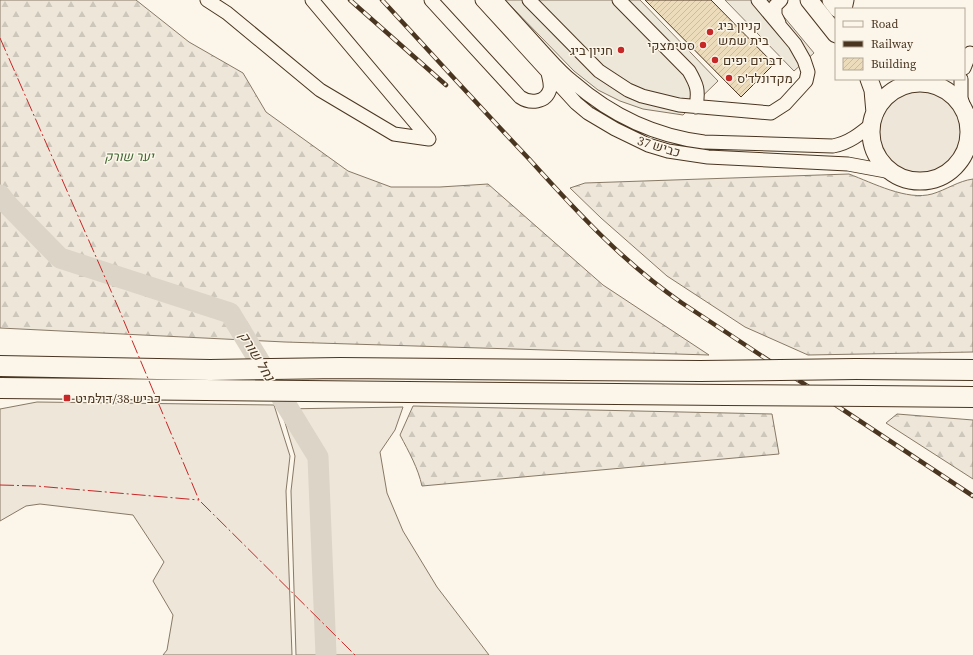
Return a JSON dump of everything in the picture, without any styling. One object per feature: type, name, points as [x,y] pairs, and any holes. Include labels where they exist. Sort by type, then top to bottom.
[{"type":"highway","points":[[1,366],[210,370],[340,368],[700,371],[856,369],[973,370]]},
{"type":"highway","points":[[0,388],[973,397]]},
{"type":"highway","points":[[0,397],[46,389]]},
{"type":"main road","points":[[809,0],[835,33]]},
{"type":"main road","points":[[831,0],[837,8]]},
{"type":"main road","points":[[870,80],[873,90],[871,139],[874,150],[880,161],[891,172],[904,179],[920,182],[935,180],[962,167],[973,165]]},
{"type":"main road","points":[[873,119],[882,100],[893,91],[907,85],[922,81],[935,85],[948,92],[959,102],[968,119],[970,134],[967,149],[960,162],[948,173]]},
{"type":"street","points":[[206,0],[227,13],[320,90],[338,102],[394,134],[429,139],[312,0]]},
{"type":"street","points":[[431,0],[520,97],[525,100],[536,102],[548,94],[550,84],[548,73]]},
{"type":"street","name":"כביש 37","points":[[482,0],[576,103],[588,112],[632,138],[668,151],[708,157],[848,164],[891,172]]},
{"type":"street","name":"כביש 37","points":[[496,0],[572,82],[589,95],[625,118],[663,134],[704,142],[833,146],[843,144],[851,140],[873,119]]},
{"type":"street","points":[[529,0],[590,63],[615,82],[642,96],[679,105],[771,113],[785,104],[806,81],[808,72],[804,60],[795,44],[758,0]]},
{"type":"street","points":[[619,0],[689,71],[697,85],[698,94],[696,107]]},
{"type":"street","points":[[781,0],[775,6],[775,15],[782,28]]},
{"type":"street","points":[[965,65],[969,55]]},
{"type":"street","points":[[961,80],[961,98],[968,119]]},
{"type":"green space","name":"יער שורק","points":[[0,0],[136,0],[189,42],[243,73],[266,112],[348,171],[391,187],[440,187],[488,184],[603,285],[709,355],[285,342],[0,328]]},
{"type":"green space","points":[[920,91],[936,95],[949,103],[957,116],[961,132],[957,148],[949,161],[936,169],[920,173],[904,169],[891,161],[883,148],[879,132],[883,116],[891,103],[904,95]]},
{"type":"green space","points":[[849,174],[890,190],[922,196],[932,194],[973,179],[973,352],[808,355],[745,327],[667,276],[601,218],[570,188],[585,183]]},
{"type":"green space","points":[[37,402],[274,405],[290,456],[286,491],[292,655],[163,655],[167,650],[173,615],[153,581],[164,562],[133,515],[40,504],[26,506],[0,521],[0,409]]},
{"type":"green space","points":[[413,406],[772,414],[779,454],[422,486],[416,466],[400,435]]},
{"type":"green space","points":[[403,407],[395,430],[380,452],[387,493],[403,531],[437,587],[489,655],[296,655],[291,491],[295,456],[281,409]]},
{"type":"green space","points":[[897,414],[973,420],[973,479],[886,423]]},
{"type":"shaded area","name":"חניון ביג","points":[[505,0],[640,0],[718,81],[683,115],[643,109],[620,101],[598,90],[574,71]]},
{"type":"shaded area","points":[[725,0],[770,0],[814,53],[794,71]]},
{"type":"building","name":"קניון ביג בית שמש","points":[[645,0],[711,0],[774,64],[741,97]]},
{"type":"waterway","name":"נחל שורק","points":[[0,195],[60,258],[230,313],[318,457],[326,655]]},
{"type":"railway","points":[[350,0],[446,85]]},
{"type":"railway","points":[[382,0],[565,199],[640,271],[682,303],[973,496]]},
{"type":"power","points":[[0,38],[118,307],[199,500],[355,655]]},
{"type":"power","points":[[0,485],[36,486],[199,500]]},
{"type":"place","name":"קניון ביג בית שמש","points":[[710,32]]},
{"type":"place","name":"סטימצקי","points":[[703,45]]},
{"type":"place","name":"חניון ביג","points":[[621,50]]},
{"type":"place","name":"דברים יפים","points":[[715,60]]},
{"type":"place","name":"מקדונלד'ס","points":[[729,78]]},
{"type":"place","name":"כביש 38/דולמיט","points":[[67,398]]}]
